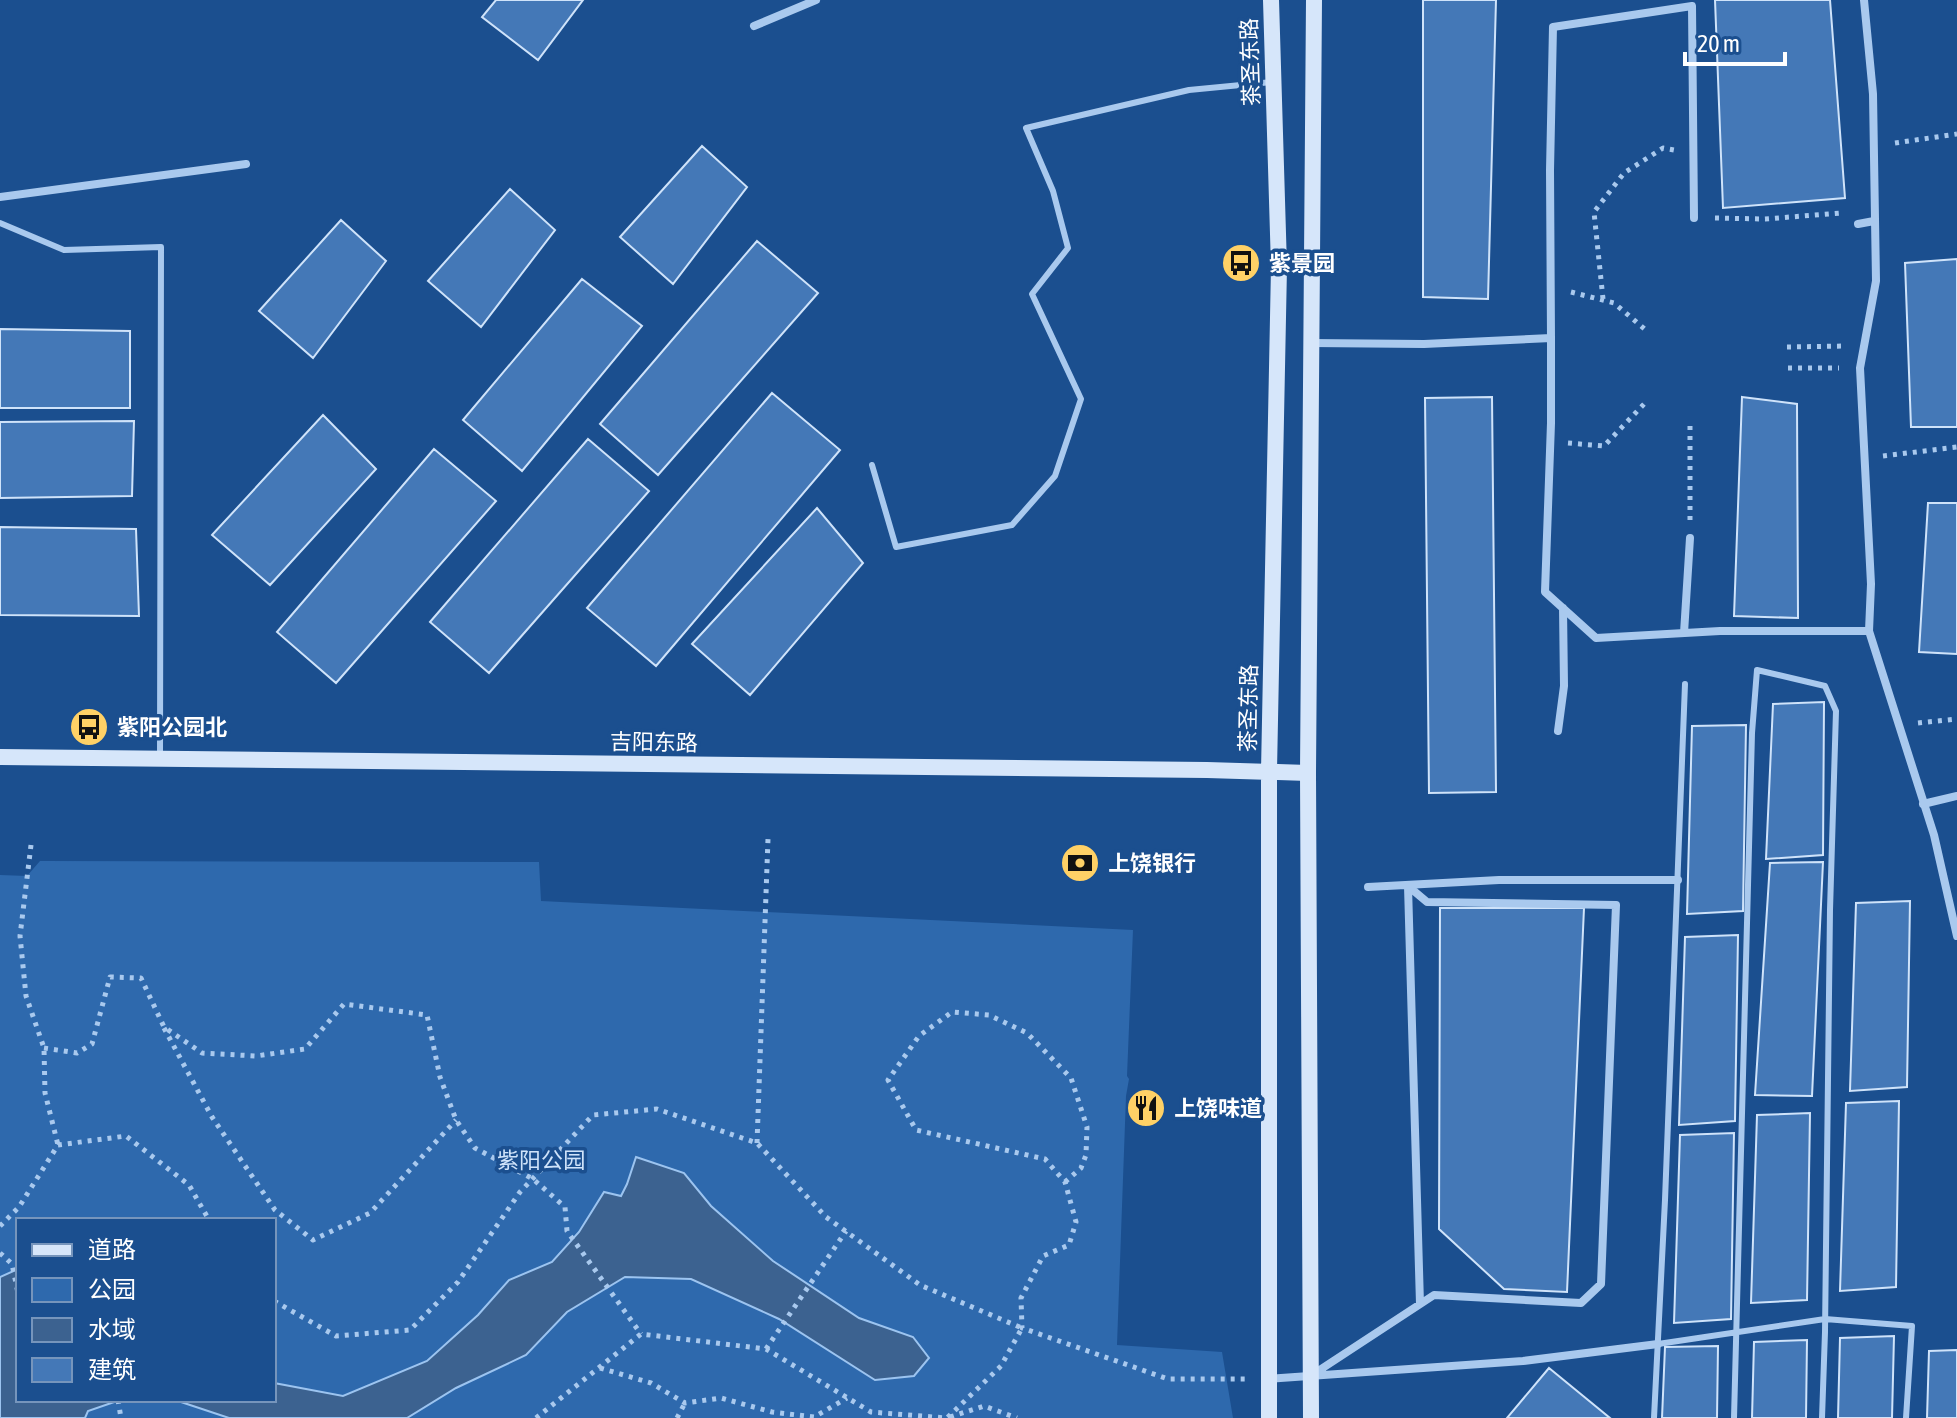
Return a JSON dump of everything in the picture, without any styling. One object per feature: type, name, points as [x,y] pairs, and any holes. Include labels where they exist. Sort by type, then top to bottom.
[{"type":"main road","name":"茶圣东路","points":[[1269,1418],[1269,771],[1279,267],[1271,0]]},
{"type":"main road","points":[[1311,1418],[1308,773],[1314,0]]},
{"type":"main road","name":"吉阳东路","points":[[0,757],[1308,773]]},
{"type":"street","points":[[754,26],[816,0]]},
{"type":"street","points":[[1864,0],[1873,94],[1876,281],[1860,368],[1871,584],[1869,631],[1934,835],[1957,936]]},
{"type":"street","points":[[1694,218],[1692,6],[1553,27],[1550,442],[1545,592],[1596,638],[1720,631],[1869,631]]},
{"type":"street","points":[[0,197],[246,164]]},
{"type":"street","points":[[1858,224],[1874,221]]},
{"type":"street","points":[[1311,343],[1424,344],[1551,338]]},
{"type":"street","points":[[1684,633],[1690,538]]},
{"type":"street","points":[[1558,731],[1564,686],[1563,608]]},
{"type":"street","points":[[1923,804],[1957,796]]},
{"type":"street","points":[[1368,887],[1499,880],[1678,880]]},
{"type":"street","points":[[1311,1375],[1434,1295],[1581,1303],[1601,1284],[1616,905],[1427,902],[1408,886]]},
{"type":"street","points":[[1408,886],[1420,1304]]},
{"type":"street","points":[[1268,1379],[1523,1361],[1658,1344]]},
{"type":"lane","points":[[872,465],[896,547],[1012,525],[1055,476],[1081,399],[1032,294],[1068,248],[1053,191],[1026,128],[1189,90],[1273,82]]},
{"type":"lane","points":[[0,223],[64,250],[161,247],[160,759]]},
{"type":"lane","points":[[1734,1418],[1752,733],[1757,670],[1825,686],[1836,711],[1822,1418]]},
{"type":"lane","points":[[1654,1418],[1685,684]]},
{"type":"lane","points":[[1658,1344],[1825,1319],[1912,1326],[1906,1418]]},
{"type":"path","points":[[1873,146],[1957,134]]},
{"type":"path","points":[[1603,299],[1594,212],[1624,173],[1663,148],[1693,153]]},
{"type":"path","points":[[1694,218],[1765,219],[1874,208]]},
{"type":"path","points":[[1551,287],[1614,303],[1647,331]]},
{"type":"path","points":[[1787,347],[1864,346]]},
{"type":"path","points":[[1788,368],[1860,368]]},
{"type":"path","points":[[1550,442],[1604,446],[1645,403]]},
{"type":"path","points":[[1690,426],[1690,538]]},
{"type":"path","points":[[1864,458],[1957,447]]},
{"type":"path","points":[[1897,725],[1957,719]]},
{"type":"path","points":[[757,1143],[768,839]]},
{"type":"path","points":[[0,1226],[19,1207],[58,1145],[45,1093],[44,1048],[26,996],[20,936],[31,845]]},
{"type":"path","points":[[44,1048],[77,1053],[92,1044],[110,977],[141,978],[212,1117],[275,1210],[313,1240],[370,1213],[456,1120]]},
{"type":"path","points":[[164,1027],[202,1053],[256,1056],[305,1049],[344,1004],[427,1015],[440,1077],[456,1120],[475,1148],[533,1179],[565,1207],[567,1231],[641,1334]]},
{"type":"path","points":[[947,1418],[1001,1366],[1022,1328],[1021,1298],[1043,1256],[1069,1245],[1076,1222],[1065,1182],[1045,1159],[916,1130],[888,1080],[919,1036],[952,1012],[989,1015],[1027,1033],[1071,1078],[1087,1127],[1086,1155],[1081,1168],[1065,1182]]},
{"type":"path","points":[[276,1302],[336,1336],[410,1330],[458,1282],[520,1192],[593,1115],[657,1109],[757,1143],[826,1217],[920,1285],[1022,1328],[1168,1379],[1268,1379]]},
{"type":"path","points":[[58,1145],[126,1136],[189,1185],[208,1218]]},
{"type":"path","points":[[766,1349],[846,1231]]},
{"type":"path","points":[[0,1253],[12,1264],[16,1283]]},
{"type":"path","points":[[536,1418],[641,1334],[766,1349],[871,1412],[947,1418],[984,1406],[1017,1418]]},
{"type":"path","points":[[599,1368],[651,1383],[685,1403],[721,1398],[772,1412],[814,1417],[847,1398]]},
{"type":"path","points":[[677,1418],[685,1403]]},
{"type":"green space","name":"紫阳公园","points":[[40,861],[539,862],[541,901],[1133,930],[1117,1345],[1222,1352],[1233,1418],[0,1418],[0,875],[27,876]]},
{"type":"water","points":[[636,1157],[684,1173],[711,1206],[773,1261],[859,1318],[913,1337],[929,1358],[914,1376],[875,1380],[779,1319],[691,1279],[625,1277],[567,1312],[526,1355],[456,1388],[407,1418],[229,1418],[181,1402],[276,1402],[276,1383],[343,1396],[427,1361],[478,1315],[509,1280],[552,1262],[579,1232],[604,1192],[621,1196]]},
{"type":"water","points":[[16,1270],[16,1402],[114,1402],[88,1411],[85,1418],[0,1418],[0,1277]]},
{"type":"building","points":[[496,0],[583,0],[538,60],[482,17]]},
{"type":"building","points":[[1423,0],[1496,0],[1488,299],[1423,297]]},
{"type":"building","points":[[1715,0],[1830,0],[1845,198],[1723,208]]},
{"type":"building","points":[[702,146],[747,187],[673,284],[620,237]]},
{"type":"building","points":[[510,189],[555,230],[481,327],[428,281]]},
{"type":"building","points":[[341,220],[386,261],[313,358],[259,311]]},
{"type":"building","points":[[757,241],[818,293],[658,475],[600,424]]},
{"type":"building","points":[[1957,259],[1957,427],[1911,427],[1905,263]]},
{"type":"building","points":[[582,279],[642,326],[522,471],[463,420]]},
{"type":"building","points":[[0,329],[130,331],[130,408],[0,408]]},
{"type":"building","points":[[772,393],[840,450],[656,666],[587,608]]},
{"type":"building","points":[[1492,397],[1496,792],[1429,793],[1425,398]]},
{"type":"building","points":[[1742,397],[1797,404],[1798,618],[1734,616]]},
{"type":"building","points":[[323,415],[376,469],[270,585],[212,535]]},
{"type":"building","points":[[134,421],[132,496],[0,498],[0,422]]},
{"type":"building","points":[[588,439],[649,491],[489,673],[430,622]]},
{"type":"building","points":[[434,449],[496,501],[336,683],[277,632]]},
{"type":"building","points":[[1928,503],[1957,503],[1957,654],[1919,652]]},
{"type":"building","points":[[817,508],[863,563],[750,695],[692,644]]},
{"type":"building","points":[[0,527],[136,529],[139,616],[0,615]]},
{"type":"building","points":[[1824,702],[1823,855],[1766,859],[1773,704]]},
{"type":"building","points":[[1746,725],[1743,911],[1687,914],[1692,726]]},
{"type":"building","points":[[1823,862],[1812,1096],[1755,1095],[1770,863]]},
{"type":"building","points":[[1910,901],[1907,1087],[1850,1091],[1856,903]]},
{"type":"building","points":[[1440,908],[1584,908],[1567,1292],[1504,1289],[1439,1229]]},
{"type":"building","points":[[1738,935],[1735,1121],[1679,1125],[1685,937]]},
{"type":"building","points":[[1899,1101],[1896,1287],[1840,1291],[1846,1103]]},
{"type":"building","points":[[1810,1113],[1807,1300],[1751,1303],[1757,1115]]},
{"type":"building","points":[[1734,1133],[1731,1319],[1674,1323],[1680,1135]]},
{"type":"building","points":[[1894,1336],[1892,1418],[1838,1418],[1840,1338]]},
{"type":"building","points":[[1807,1340],[1806,1418],[1752,1418],[1754,1342]]},
{"type":"building","points":[[1718,1346],[1717,1418],[1662,1418],[1665,1347]]},
{"type":"building","points":[[1957,1350],[1957,1418],[1927,1418],[1929,1351]]},
{"type":"building","points":[[1549,1368],[1610,1418],[1507,1418]]},
{"type":"building","points":[[1549,1368],[1610,1418],[1507,1418]]},
{"type":"place","name":"紫景园","points":[[1241,263]]},
{"type":"place","name":"紫阳公园北","points":[[89,727]]},
{"type":"place","name":"上饶银行","points":[[1080,863]]},
{"type":"place","name":"上饶味道","points":[[1146,1108]]}]
